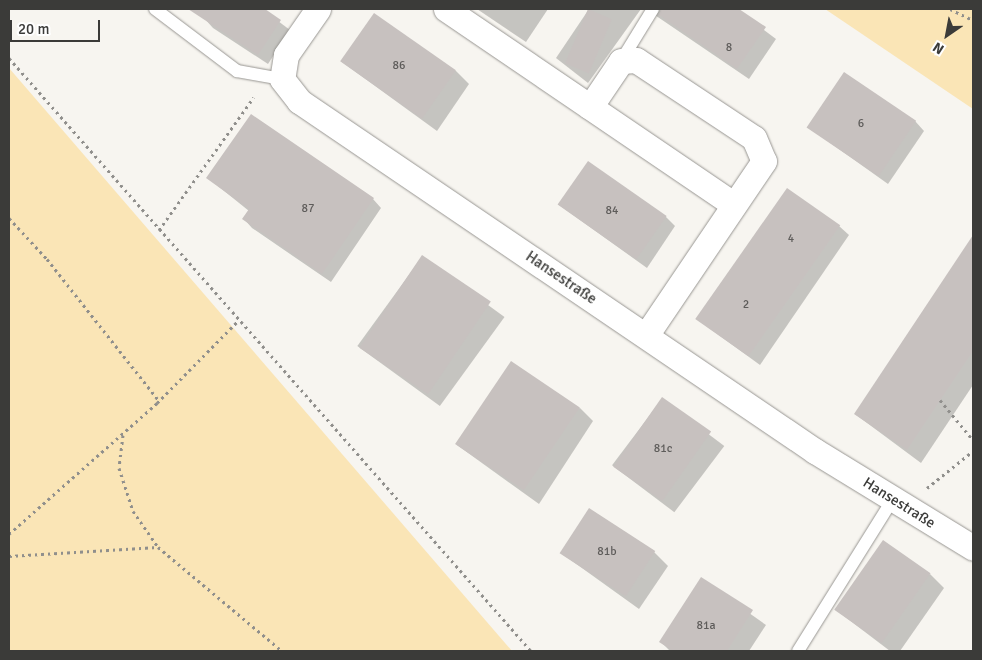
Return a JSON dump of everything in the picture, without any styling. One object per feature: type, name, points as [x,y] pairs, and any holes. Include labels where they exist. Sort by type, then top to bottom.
[{"type":"street","points":[[282,79],[286,55],[318,9]]},
{"type":"street","points":[[446,9],[734,205]]},
{"type":"street","points":[[590,107],[621,60],[636,60],[754,138],[764,161],[646,336]]},
{"type":"street","name":"Hansestraße","points":[[282,79],[299,100],[646,336],[903,505],[973,548]]},
{"type":"lane","points":[[156,9],[237,71],[282,79]]},
{"type":"lane","points":[[621,60],[653,9]]},
{"type":"lane","points":[[798,651],[903,505]]},
{"type":"path","points":[[950,9],[966,15]]},
{"type":"path","points":[[960,9],[973,20]]},
{"type":"path","points":[[9,58],[238,322],[532,651]]},
{"type":"path","points":[[159,230],[254,96],[282,79]]},
{"type":"path","points":[[9,218],[47,259],[158,401]]},
{"type":"path","points":[[9,534],[123,434],[238,322]]},
{"type":"path","points":[[940,400],[973,440]]},
{"type":"path","points":[[123,434],[119,468],[133,511],[158,547],[282,651]]},
{"type":"path","points":[[903,505],[973,451]]},
{"type":"path","points":[[9,556],[158,547]]},
{"type":"shaded area","points":[[825,9],[973,9],[973,109]]},
{"type":"shaded area","points":[[9,68],[512,651],[9,651]]},
{"type":"building","points":[[188,9],[265,9],[281,20],[258,55]]},
{"type":"building","points":[[588,9],[612,19],[589,73],[565,63]]},
{"type":"building","points":[[661,9],[739,9],[766,27],[737,69],[659,15]]},
{"type":"building","points":[[374,13],[456,70],[422,119],[340,61]]},
{"type":"building","points":[[844,72],[916,121],[879,176],[807,128]]},
{"type":"building","points":[[251,114],[374,198],[322,274],[242,219],[249,209],[206,178]]},
{"type":"building","points":[[588,161],[667,216],[636,259],[558,204]]},
{"type":"building","points":[[787,188],[840,225],[748,356],[695,319]]},
{"type":"building","points":[[973,235],[973,351],[907,450],[854,414]]},
{"type":"building","points":[[422,255],[491,301],[428,394],[359,348]]},
{"type":"building","points":[[511,361],[580,407],[524,490],[455,444]]},
{"type":"building","points":[[662,397],[711,431],[662,501],[613,467]]},
{"type":"building","points":[[589,508],[655,551],[626,596],[560,553]]},
{"type":"building","points":[[883,540],[931,573],[882,643],[834,610]]},
{"type":"building","points":[[701,577],[753,610],[727,651],[673,651],[659,642]]}]
